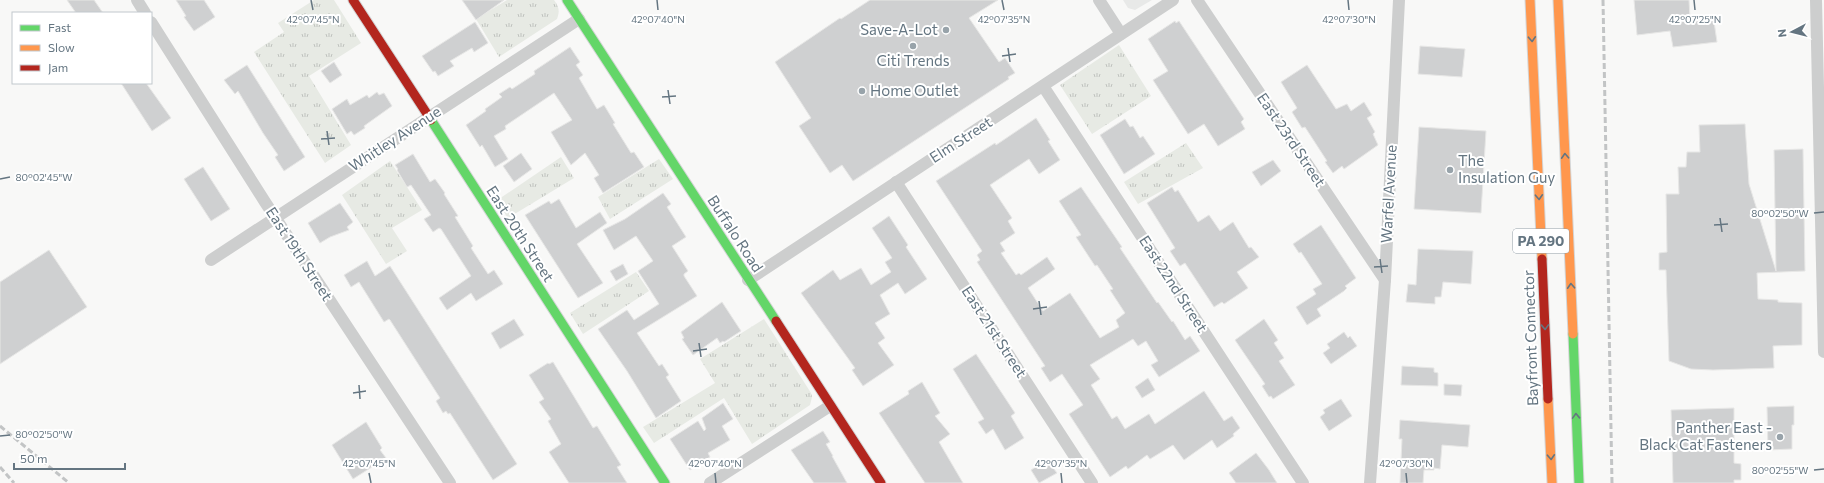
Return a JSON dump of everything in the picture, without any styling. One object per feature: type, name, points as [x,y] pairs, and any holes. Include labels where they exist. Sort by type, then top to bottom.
[{"type":"main road","name":"East 20th Street","points":[[353,0],[428,118],[666,483]]},
{"type":"main road","name":"Buffalo Road","points":[[567,0],[881,483]]},
{"type":"main road","name":"Bayfront Connector","points":[[1530,0],[1552,483]]},
{"type":"main road","name":"PA 290","points":[[1558,0],[1579,483]]},
{"type":"street","points":[[137,0],[144,12]]},
{"type":"street","points":[[1099,0],[1121,34]]},
{"type":"street","name":"Elm Street","points":[[748,280],[1174,0]]},
{"type":"street","name":"East 23rd Street","points":[[1197,0],[1385,280]]},
{"type":"street","name":"Warfel Avenue","points":[[1370,483],[1385,280],[1399,0]]},
{"type":"street","points":[[1816,0],[1824,352]]},
{"type":"street","name":"Whitley Avenue","points":[[211,260],[579,19]]},
{"type":"street","name":"East 19th Street","points":[[152,24],[276,218],[450,483]]},
{"type":"street","points":[[1817,24],[1824,36]]},
{"type":"street","name":"East 22nd Street","points":[[1043,86],[1303,483]]},
{"type":"street","name":"East 21st Street","points":[[896,182],[1092,483]]},
{"type":"street","points":[[710,483],[830,406]]},
{"type":"shaded area","points":[[1123,0],[1152,0],[1135,10],[1128,8]]},
{"type":"green space","points":[[314,0],[334,0],[361,43],[309,76],[351,145],[325,163],[254,52],[284,32],[278,23]]},
{"type":"green space","points":[[507,0],[554,0],[559,11],[557,19],[499,57],[476,19]]},
{"type":"green space","points":[[1119,45],[1151,96],[1092,134],[1060,85]]},
{"type":"green space","points":[[1186,143],[1203,168],[1138,204],[1124,182]]},
{"type":"green space","points":[[561,157],[574,178],[508,218],[496,201]]},
{"type":"green space","points":[[659,159],[673,179],[610,219],[598,197]]},
{"type":"green space","points":[[390,161],[422,210],[392,228],[407,251],[386,264],[342,195]]},
{"type":"green space","points":[[636,272],[649,291],[583,334],[570,313]]},
{"type":"green space","points":[[764,319],[811,393],[812,397],[810,405],[752,444],[724,398],[654,443],[643,427],[715,383],[700,359]]},
{"type":"building","points":[[67,0],[94,0],[102,12],[75,12]]},
{"type":"building","points":[[176,0],[204,0],[215,17],[194,31],[184,17],[186,16]]},
{"type":"building","points":[[462,0],[504,0],[476,20]]},
{"type":"building","points":[[870,0],[998,0],[969,18],[999,62],[1005,58],[1015,73],[1008,77],[1009,79],[853,181],[842,165],[830,173],[799,126],[811,118],[775,62],[840,18],[841,19]]},
{"type":"building","points":[[1634,0],[1689,0],[1690,18],[1713,15],[1717,42],[1673,47],[1670,31],[1637,35]]},
{"type":"building","points":[[1175,21],[1176,23],[1179,21],[1244,119],[1241,122],[1245,129],[1218,146],[1204,124],[1188,134],[1153,80],[1168,71],[1148,39]]},
{"type":"building","points":[[475,22],[488,43],[474,52],[472,48],[450,61],[454,66],[438,76],[435,71],[433,72],[422,56]]},
{"type":"building","points":[[1420,46],[1465,49],[1462,77],[1418,74]]},
{"type":"building","points":[[570,47],[580,62],[576,65],[583,75],[579,78],[597,109],[604,105],[615,123],[613,124],[631,153],[634,152],[644,167],[603,193],[594,178],[599,175],[585,153],[571,165],[551,132],[572,120],[554,93],[505,126],[506,129],[494,136],[508,159],[495,167],[482,145],[480,147],[466,125],[486,111],[485,109],[502,97],[499,94],[510,87],[512,89],[535,74],[534,71]]},
{"type":"building","points":[[334,62],[342,75],[330,83],[321,71]]},
{"type":"building","points":[[247,65],[305,157],[284,171],[275,157],[278,155],[238,91],[235,94],[224,80]]},
{"type":"building","points":[[1307,65],[1336,109],[1347,104],[1351,111],[1364,102],[1372,115],[1367,118],[1375,132],[1373,134],[1378,145],[1344,169],[1342,166],[1333,173],[1305,127],[1302,128],[1292,112],[1297,108],[1281,82]]},
{"type":"building","points":[[122,84],[147,84],[171,118],[152,131]]},
{"type":"building","points":[[377,92],[379,95],[384,93],[392,106],[354,135],[351,131],[347,134],[332,109],[347,99],[350,105],[367,95],[369,98]]},
{"type":"building","points":[[1036,118],[1050,140],[1048,141],[1060,160],[1039,174],[1029,159],[990,185],[1012,218],[1008,221],[1015,233],[1000,243],[1005,251],[1001,253],[1016,275],[1019,273],[1021,275],[1047,257],[1055,269],[1028,288],[1043,311],[1070,293],[1100,338],[1119,327],[1116,320],[1125,313],[1110,290],[1113,289],[1097,265],[1095,266],[1076,237],[1081,235],[1059,201],[1081,187],[1122,247],[1120,248],[1157,303],[1158,302],[1172,322],[1173,321],[1185,340],[1190,336],[1200,351],[1159,377],[1151,365],[1158,361],[1146,341],[1138,346],[1133,339],[1090,365],[1100,379],[1091,385],[1112,419],[1117,416],[1125,429],[1149,414],[1155,424],[1204,391],[1224,421],[1232,416],[1240,428],[1233,434],[1234,436],[1217,448],[1212,440],[1184,460],[1173,445],[1150,459],[1147,455],[1128,469],[1126,466],[1110,477],[1069,414],[1083,405],[1062,374],[1050,382],[1041,368],[1045,366],[977,262],[980,260],[977,255],[982,251],[936,181],[995,143],[996,145]]},
{"type":"building","points":[[1125,119],[1130,127],[1133,126],[1140,138],[1143,136],[1155,154],[1124,174],[1100,135]]},
{"type":"building","points":[[1745,124],[1749,184],[1776,271],[1774,150],[1803,149],[1805,271],[1757,273],[1758,299],[1802,303],[1802,345],[1773,346],[1774,368],[1713,370],[1691,369],[1669,361],[1666,270],[1659,270],[1659,253],[1667,252],[1666,194],[1679,194],[1678,167],[1686,167],[1687,152],[1700,152],[1699,125]]},
{"type":"building","name":"The Insulation Guy","points":[[1419,127],[1486,131],[1481,213],[1414,209]]},
{"type":"building","points":[[521,153],[532,169],[514,182],[503,166]]},
{"type":"building","points":[[413,154],[430,182],[435,179],[445,193],[444,194],[458,216],[455,217],[473,246],[471,248],[488,274],[494,270],[503,284],[476,301],[471,293],[447,310],[439,298],[471,276],[441,229],[439,228],[433,232],[424,219],[431,215],[411,185],[407,187],[397,170],[398,169],[395,165]]},
{"type":"building","points":[[1273,160],[1281,171],[1261,186],[1252,172]]},
{"type":"building","points":[[203,167],[230,209],[211,221],[184,179]]},
{"type":"building","points":[[1172,187],[1175,192],[1178,190],[1198,222],[1209,215],[1220,231],[1233,222],[1249,248],[1251,247],[1259,257],[1237,272],[1248,288],[1224,304],[1222,302],[1214,307],[1185,263],[1180,266],[1170,251],[1175,248],[1147,203]]},
{"type":"building","points":[[663,193],[671,204],[667,207],[686,237],[672,246],[688,271],[684,274],[684,276],[697,296],[637,333],[659,366],[662,364],[669,375],[666,377],[681,401],[656,418],[627,371],[598,329],[627,310],[634,320],[659,304],[638,271],[653,261],[636,236],[614,250],[603,230],[625,219]]},
{"type":"building","points":[[559,199],[576,228],[600,212],[607,223],[577,244],[603,283],[578,298],[525,215],[549,201],[551,204]]},
{"type":"building","points":[[340,203],[353,222],[347,227],[349,230],[330,237],[320,243],[308,223]]},
{"type":"building","points":[[889,216],[908,245],[906,247],[927,279],[905,294],[898,283],[880,295],[890,314],[875,323],[885,338],[878,343],[894,365],[863,386],[852,370],[855,368],[801,293],[833,270],[840,280],[861,268],[871,285],[891,272],[885,262],[892,258],[872,228]]},
{"type":"building","points":[[1321,225],[1356,278],[1345,286],[1347,288],[1344,291],[1317,309],[1321,316],[1307,325],[1296,307],[1316,294],[1313,289],[1322,284],[1301,252],[1299,253],[1293,244]]},
{"type":"building","points":[[1418,249],[1473,251],[1471,284],[1443,282],[1441,297],[1435,297],[1435,304],[1406,302],[1408,284],[1416,285]]},
{"type":"building","points":[[49,250],[87,307],[0,364],[0,282]]},
{"type":"building","points":[[367,261],[375,276],[390,266],[517,464],[493,480],[450,413],[448,414],[446,411],[443,413],[436,401],[440,398],[390,320],[389,319],[384,322],[359,282],[351,287],[344,275]]},
{"type":"building","points":[[623,264],[628,274],[616,281],[610,271]]},
{"type":"building","points":[[722,302],[741,331],[724,342],[723,341],[720,343],[717,338],[693,355],[682,339],[684,338],[681,332]]},
{"type":"building","points":[[514,319],[524,335],[500,349],[491,333]]},
{"type":"building","points":[[1264,319],[1278,340],[1274,343],[1284,358],[1279,361],[1295,385],[1273,399],[1271,396],[1269,397],[1262,386],[1265,384],[1235,340]]},
{"type":"building","points":[[1344,332],[1348,338],[1350,336],[1357,346],[1331,364],[1323,353],[1330,348],[1327,344]]},
{"type":"building","points":[[976,354],[1015,413],[1011,416],[1024,438],[1005,450],[993,429],[986,434],[978,422],[984,419],[953,369]]},
{"type":"building","points":[[553,362],[593,428],[597,426],[621,465],[617,467],[627,483],[569,483],[549,452],[561,444],[548,421],[551,419],[539,402],[544,399],[529,375],[548,363]]},
{"type":"building","points":[[1402,366],[1434,368],[1434,372],[1438,373],[1438,386],[1401,385]]},
{"type":"building","points":[[1148,378],[1155,390],[1142,398],[1135,387]]},
{"type":"building","points":[[922,382],[940,413],[935,416],[950,434],[939,442],[963,483],[925,483],[879,413],[909,394],[908,391]]},
{"type":"building","points":[[1444,384],[1462,385],[1461,396],[1444,395]]},
{"type":"building","points":[[1341,399],[1352,416],[1329,431],[1320,417],[1325,413],[1323,410]]},
{"type":"building","points":[[723,403],[733,419],[722,426],[730,440],[708,453],[710,457],[690,470],[670,439],[698,421],[704,431],[706,429],[702,418]]},
{"type":"building","name":"Panther East - Black Cat Fasteners","points":[[1794,406],[1792,449],[1768,450],[1767,407]]},
{"type":"building","points":[[1734,408],[1734,463],[1741,464],[1741,480],[1734,480],[1734,483],[1673,483],[1671,410]]},
{"type":"building","points":[[1400,420],[1470,425],[1468,447],[1442,445],[1440,469],[1434,468],[1434,470],[1424,470],[1423,483],[1400,483],[1402,439],[1399,439]]},
{"type":"building","points":[[366,422],[382,448],[380,450],[386,458],[353,479],[332,445]]},
{"type":"building","points":[[823,431],[830,442],[826,444],[847,483],[814,483],[791,450]]},
{"type":"building","points":[[1256,453],[1277,483],[1236,483],[1229,473]]},
{"type":"building","points":[[1047,460],[1057,473],[1039,483],[1031,470]]},
{"type":"railway","points":[[1603,0],[1612,483]]},
{"type":"railway","points":[[0,426],[69,483]]},
{"type":"railway","points":[[0,467],[14,483]]},
{"type":"traffic: fast","points":[[567,0],[776,321]]},
{"type":"traffic: fast","points":[[431,120],[665,483]]},
{"type":"traffic: fast","points":[[1573,334],[1579,483]]},
{"type":"traffic: slow","points":[[1530,0],[1542,259]]},
{"type":"traffic: slow","points":[[1558,0],[1573,334]]},
{"type":"traffic: slow","points":[[1548,399],[1552,483]]},
{"type":"traffic: jam","points":[[353,0],[431,120]]},
{"type":"traffic: jam","points":[[1542,259],[1548,399]]},
{"type":"traffic: jam","points":[[776,321],[881,483]]},
{"type":"place","name":"Save-A-Lot","points":[[946,30]]},
{"type":"place","name":"Citi Trends","points":[[913,46]]},
{"type":"place","name":"Home Outlet","points":[[862,91]]},
{"type":"place","name":"The Insulation Guy","points":[[1450,170]]},
{"type":"place","name":"Panther East - Black Cat Fasteners","points":[[1780,437]]}]
